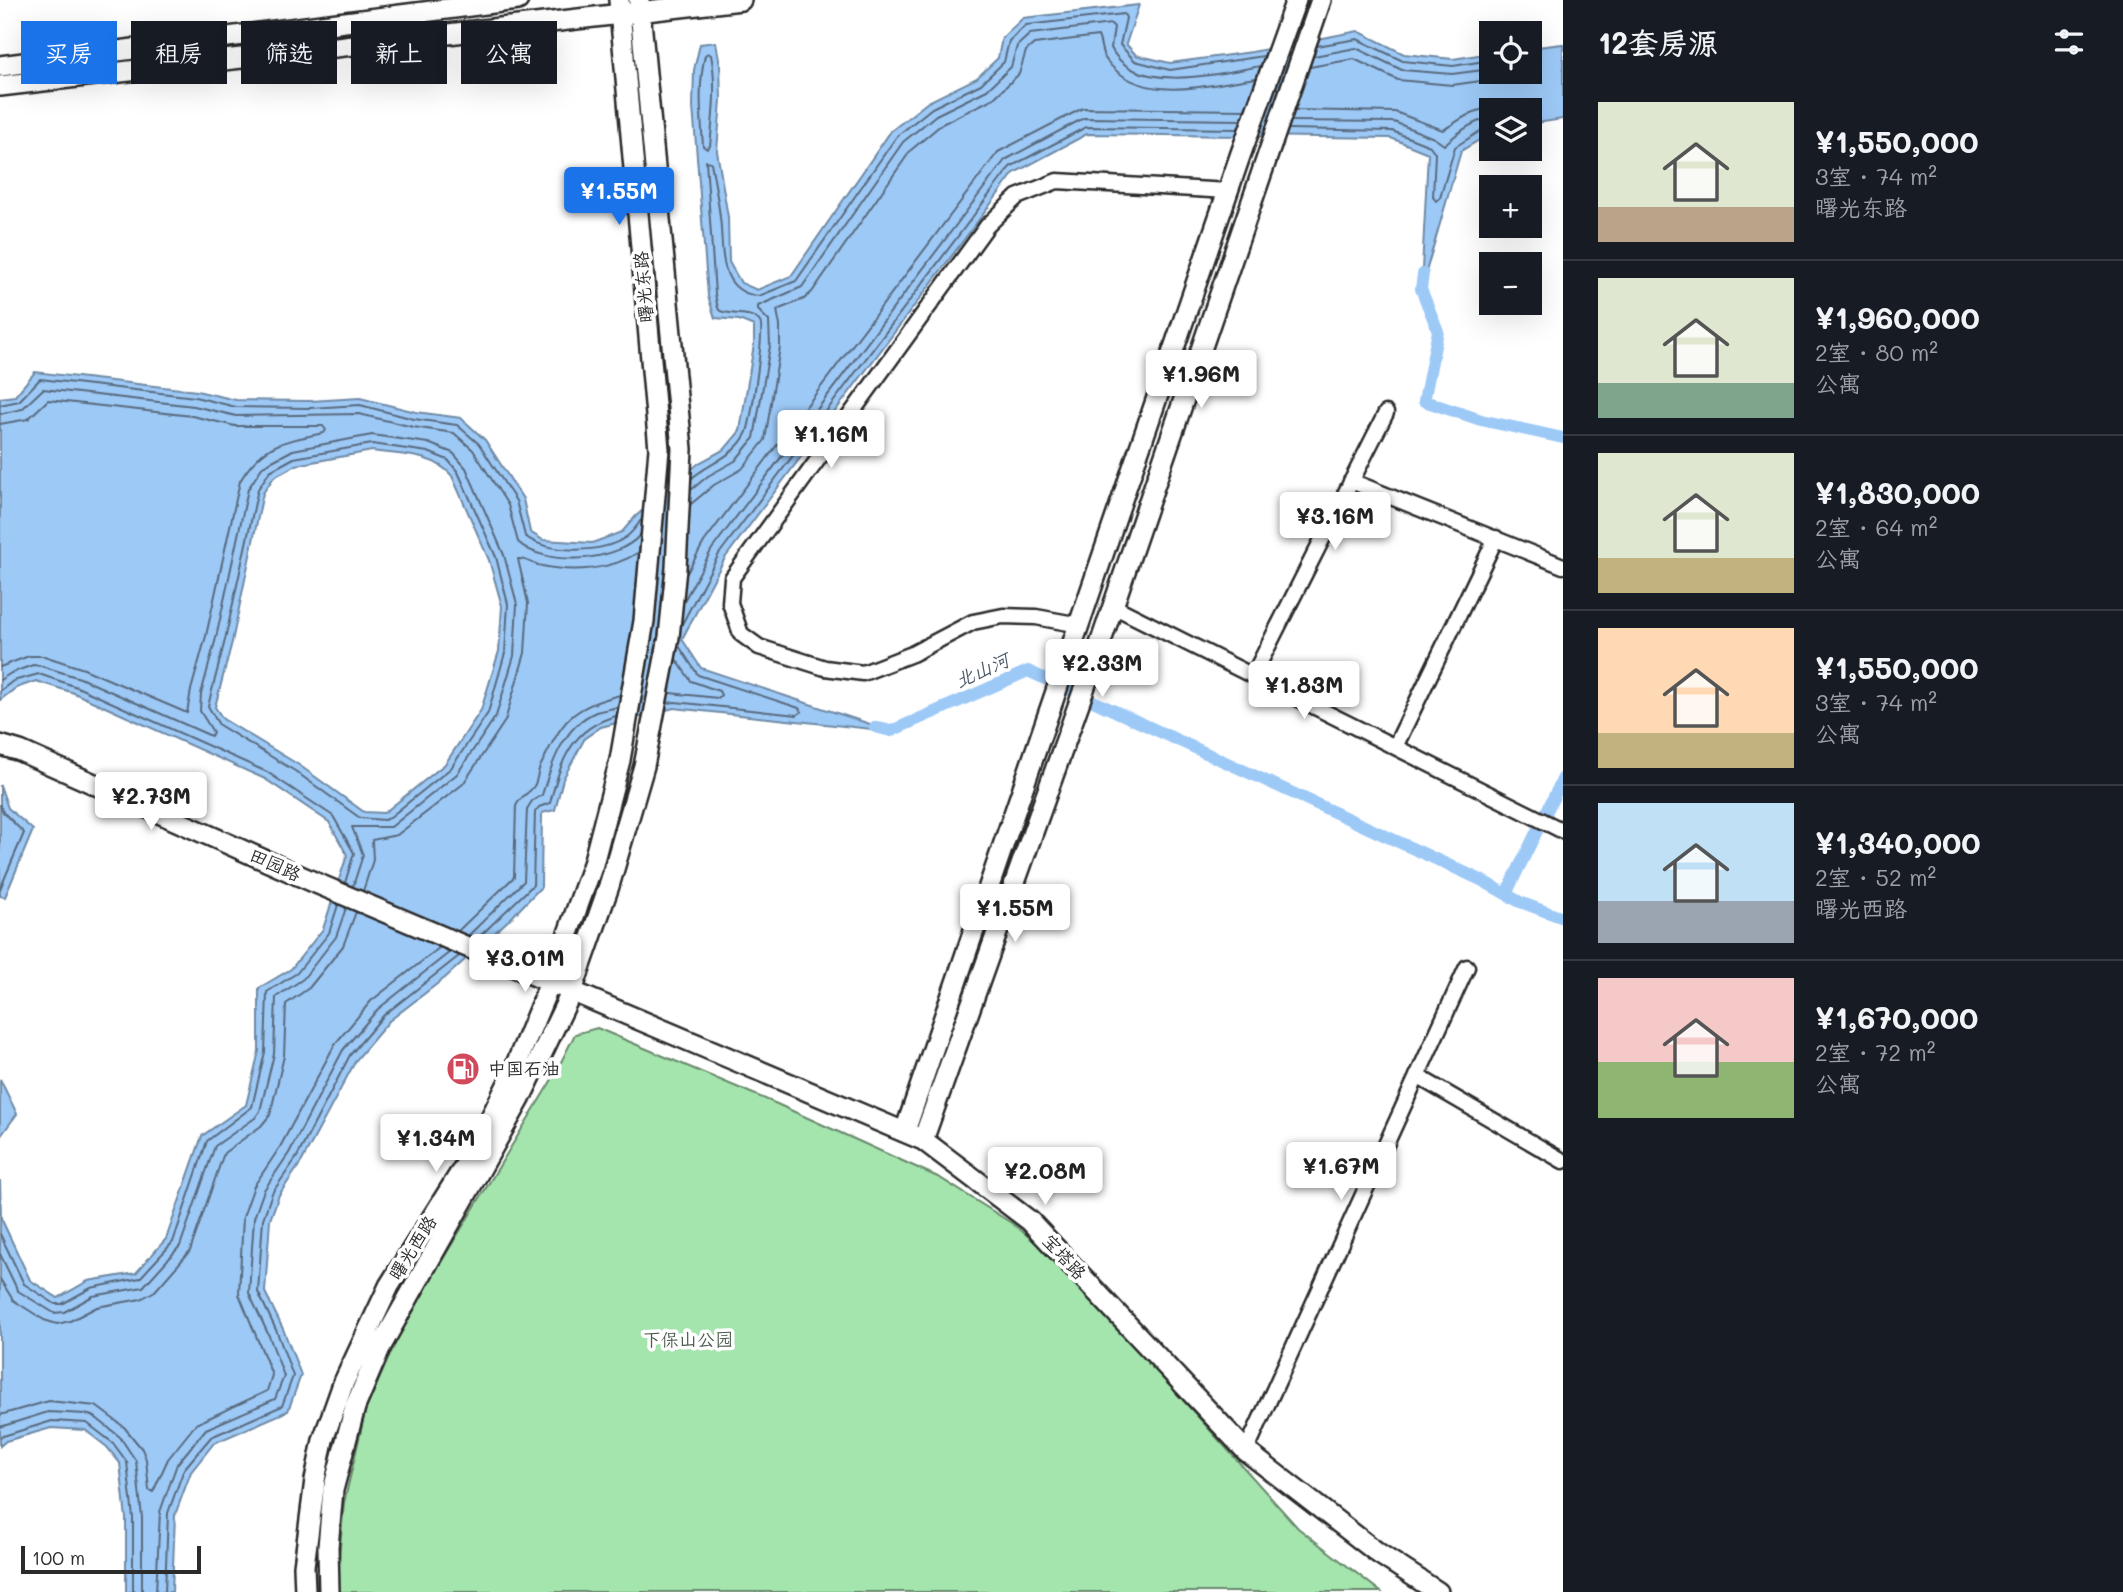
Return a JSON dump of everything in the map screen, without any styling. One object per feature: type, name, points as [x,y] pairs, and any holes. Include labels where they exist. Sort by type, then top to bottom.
[{"type":"main road","points":[[0,66],[518,0]]},
{"type":"main road","points":[[0,86],[620,7],[741,0]]},
{"type":"main road","name":"曙光东路","points":[[640,6],[682,449],[676,568],[669,637],[644,766]]},
{"type":"main road","points":[[905,1131],[1294,6]]},
{"type":"main road","name":"曙光东路","points":[[620,7],[659,449],[644,621],[620,760]]},
{"type":"main road","points":[[923,1140],[1098,650],[1318,7]]},
{"type":"main road","name":"田园路","points":[[0,745],[20,751],[316,883],[550,983]]},
{"type":"main road","name":"曙光西路","points":[[305,1592],[304,1566],[315,1480],[324,1440],[343,1384],[389,1286],[474,1152],[509,1081],[550,983],[593,864],[620,760]]},
{"type":"main road","name":"曙光西路","points":[[329,1592],[328,1547],[333,1490],[355,1407],[380,1348],[520,1099],[572,991],[609,886],[644,766]]},
{"type":"main road","name":"宝塔路","points":[[550,983],[923,1140],[1030,1220],[1246,1451],[1378,1553],[1438,1592]]},
{"type":"street","points":[[1077,634],[1036,617],[1003,616],[973,622],[912,653],[863,673],[837,670],[759,647],[741,634],[730,603],[732,578],[987,226],[1017,198],[1057,181],[1228,191]]},
{"type":"street","points":[[1252,676],[1386,413]]},
{"type":"street","points":[[1351,481],[1563,566]]},
{"type":"street","points":[[1395,747],[1496,538]]},
{"type":"street","points":[[1113,606],[1560,830]]},
{"type":"street","points":[[1246,1451],[1467,967]]},
{"type":"street","points":[[1417,1076],[1563,1161]]},
{"type":"green space","name":"下保山公园","points":[[597,1028],[777,1104],[940,1178],[1013,1224],[1057,1260],[1298,1528],[1381,1592],[336,1592],[344,1503],[366,1409],[404,1323],[554,1076],[575,1034]]},
{"type":"water","points":[[1139,5],[1126,44],[1136,55],[1170,63],[1252,52],[1358,31],[1404,54],[1453,59],[1479,55],[1479,84],[1542,84],[1542,47],[1563,44],[1563,119],[1542,122],[1542,98],[1479,98],[1479,140],[1461,151],[1421,289],[1428,153],[1391,138],[1087,134],[1014,173],[725,558],[682,639],[701,668],[891,731],[674,708],[601,727],[585,738],[563,779],[555,810],[542,813],[541,887],[446,977],[389,1021],[356,1060],[302,1161],[279,1195],[270,1220],[265,1292],[301,1375],[288,1411],[214,1443],[191,1472],[175,1515],[172,1592],[126,1592],[126,1519],[120,1463],[107,1447],[85,1430],[51,1428],[6,1441],[0,1446],[0,1180],[1,1218],[30,1280],[58,1298],[88,1281],[136,1273],[166,1239],[202,1136],[246,1105],[259,1051],[259,988],[291,969],[323,929],[347,855],[329,822],[265,779],[74,693],[36,681],[16,688],[0,700],[0,398],[15,396],[35,372],[197,391],[236,400],[310,401],[360,398],[416,412],[461,418],[485,440],[523,499],[530,532],[543,540],[592,543],[622,532],[636,516],[699,463],[725,449],[740,431],[754,344],[754,326],[739,320],[715,318],[708,296],[693,107],[694,70],[700,44],[716,42],[720,65],[721,100],[717,151],[728,217],[729,262],[741,283],[757,290],[791,276],[891,131],[928,102],[977,78],[998,58],[1002,38],[1023,18]],"holes":[[[372,451],[436,463],[452,476],[489,560],[502,606],[499,651],[481,710],[445,764],[384,813],[364,812],[299,765],[223,719],[215,707],[232,642],[263,493],[274,477],[296,465]]]},
{"type":"water","points":[[0,785],[8,808],[33,830],[5,897],[0,896]]},
{"type":"water","points":[[0,1079],[17,1114],[0,1137]]},
{"type":"waterway","points":[[1423,274],[1421,289],[1438,331],[1424,401],[1481,420],[1563,438]]},
{"type":"waterway","name":"北山河","points":[[875,727],[891,731],[1028,671],[1481,880],[1520,902],[1563,918]]},
{"type":"waterway","points":[[1506,894],[1563,778]]},
{"type":"place","name":"中国石油","points":[[463,1069]]}]
